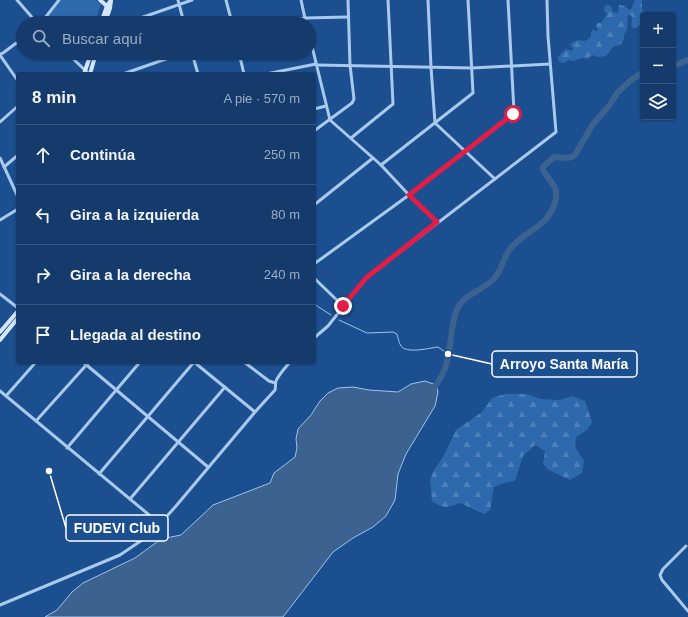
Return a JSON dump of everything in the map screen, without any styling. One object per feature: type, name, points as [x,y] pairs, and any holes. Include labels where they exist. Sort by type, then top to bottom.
[{"type":"street","points":[[17,0],[30,16]]},
{"type":"street","points":[[46,16],[59,0]]},
{"type":"street","points":[[100,0],[108,7]]},
{"type":"street","points":[[106,16],[110,0]]},
{"type":"street","points":[[178,0],[182,16]]},
{"type":"street","points":[[146,16],[192,0]]},
{"type":"street","points":[[226,0],[230,16]]},
{"type":"street","points":[[301,0],[305,16]]},
{"type":"street","points":[[316,130],[352,103],[354,99],[350,65],[348,0]]},
{"type":"street","points":[[351,138],[394,104],[388,0]]},
{"type":"street","points":[[428,0],[435,123],[495,180]]},
{"type":"street","points":[[380,165],[472,95],[468,0]]},
{"type":"street","points":[[316,263],[409,195],[513,114],[508,0]]},
{"type":"street","points":[[316,336],[328,326],[366,278],[556,132],[550,64],[547,0]]},
{"type":"street","points":[[104,16],[108,7]]},
{"type":"street","points":[[316,18],[348,17]]},
{"type":"street","points":[[16,43],[0,54],[16,78]]},
{"type":"street","points":[[74,60],[85,72],[89,60]]},
{"type":"street","points":[[91,72],[94,60]]},
{"type":"street","points":[[129,72],[162,60]]},
{"type":"street","points":[[194,60],[197,72]]},
{"type":"street","points":[[241,60],[244,72]]},
{"type":"street","points":[[315,60],[330,120],[373,158],[437,222]]},
{"type":"street","points":[[277,72],[316,65],[350,65],[392,68],[472,68],[550,64]]},
{"type":"street","points":[[316,108],[326,106]]},
{"type":"street","points":[[0,122],[16,108]]},
{"type":"street","points":[[4,167],[16,157]]},
{"type":"street","points":[[0,158],[16,193]]},
{"type":"street","points":[[316,203],[373,158]]},
{"type":"street","points":[[0,220],[16,210]]},
{"type":"street","points":[[316,280],[343,306]]},
{"type":"street","points":[[0,294],[16,307]]},
{"type":"street","points":[[0,332],[16,312]]},
{"type":"street","points":[[0,340],[16,320]]},
{"type":"street","points":[[6,396],[34,364]]},
{"type":"street","points":[[36,421],[87,364]]},
{"type":"street","points":[[89,364],[117,390],[208,467]]},
{"type":"street","points":[[67,448],[138,364]]},
{"type":"street","points":[[99,474],[192,364]]},
{"type":"street","points":[[196,364],[254,412]]},
{"type":"street","points":[[247,364],[269,381],[275,383]]},
{"type":"street","points":[[0,605],[120,555],[152,534],[254,412],[275,390],[275,383],[288,364]]},
{"type":"street","points":[[130,499],[225,387]]},
{"type":"street","points":[[0,392],[160,524]]},
{"type":"street","points":[[686,546],[663,569],[660,574],[662,580],[688,611]]},
{"type":"green space","points":[[61,0],[96,0],[101,4],[97,16],[48,16]]},
{"type":"green space","points":[[635,0],[642,0],[642,9],[644,12],[640,12],[640,25],[636,28],[633,28],[631,26],[631,15],[628,15],[627,30],[621,44],[613,47],[606,56],[598,57],[592,55],[588,59],[582,58],[574,61],[569,60],[564,63],[559,62],[558,57],[566,49],[572,51],[573,49],[570,44],[578,40],[586,40],[591,37],[591,32],[593,29],[595,31],[598,30],[596,25],[601,23],[607,14],[604,10],[605,5],[611,6],[613,12],[618,13],[619,5],[625,6],[629,10],[632,8]]},
{"type":"green space","points":[[505,394],[527,394],[541,399],[559,400],[573,396],[585,401],[592,422],[587,430],[576,437],[575,447],[584,461],[582,473],[570,480],[549,470],[543,464],[545,451],[535,445],[523,456],[515,481],[494,487],[490,510],[484,514],[460,503],[446,507],[432,501],[430,480],[456,430],[482,412],[492,398]]},
{"type":"shaded area","points":[[425,381],[436,385],[438,392],[435,406],[406,454],[398,474],[395,500],[386,516],[373,527],[353,538],[333,552],[283,617],[45,617],[57,610],[72,592],[83,583],[135,558],[161,539],[181,535],[213,505],[270,483],[274,473],[295,457],[298,429],[328,393],[338,388],[353,387],[369,390],[398,392],[411,384]]},
{"type":"waterway","points":[[676,65],[688,60]]},
{"type":"waterway","points":[[432,390],[445,369],[449,354],[455,313],[458,307],[470,295],[494,279],[511,248],[544,221],[552,210],[556,192],[554,186],[543,170],[543,167],[554,157],[573,157],[593,124],[609,106],[618,92],[640,74]]},
{"type":"waterway","points":[[316,305],[331,315]]},
{"type":"waterway","points":[[339,320],[367,333],[393,332],[397,334],[401,346],[408,350],[438,347],[448,354]]},
{"type":"place","name":"Arroyo Santa María","points":[[448,354]]},
{"type":"place","name":"FUDEVI Club","points":[[49,471]]},
{"type":"route","points":[[343,306],[366,278],[437,222],[409,195],[513,114]]}]
